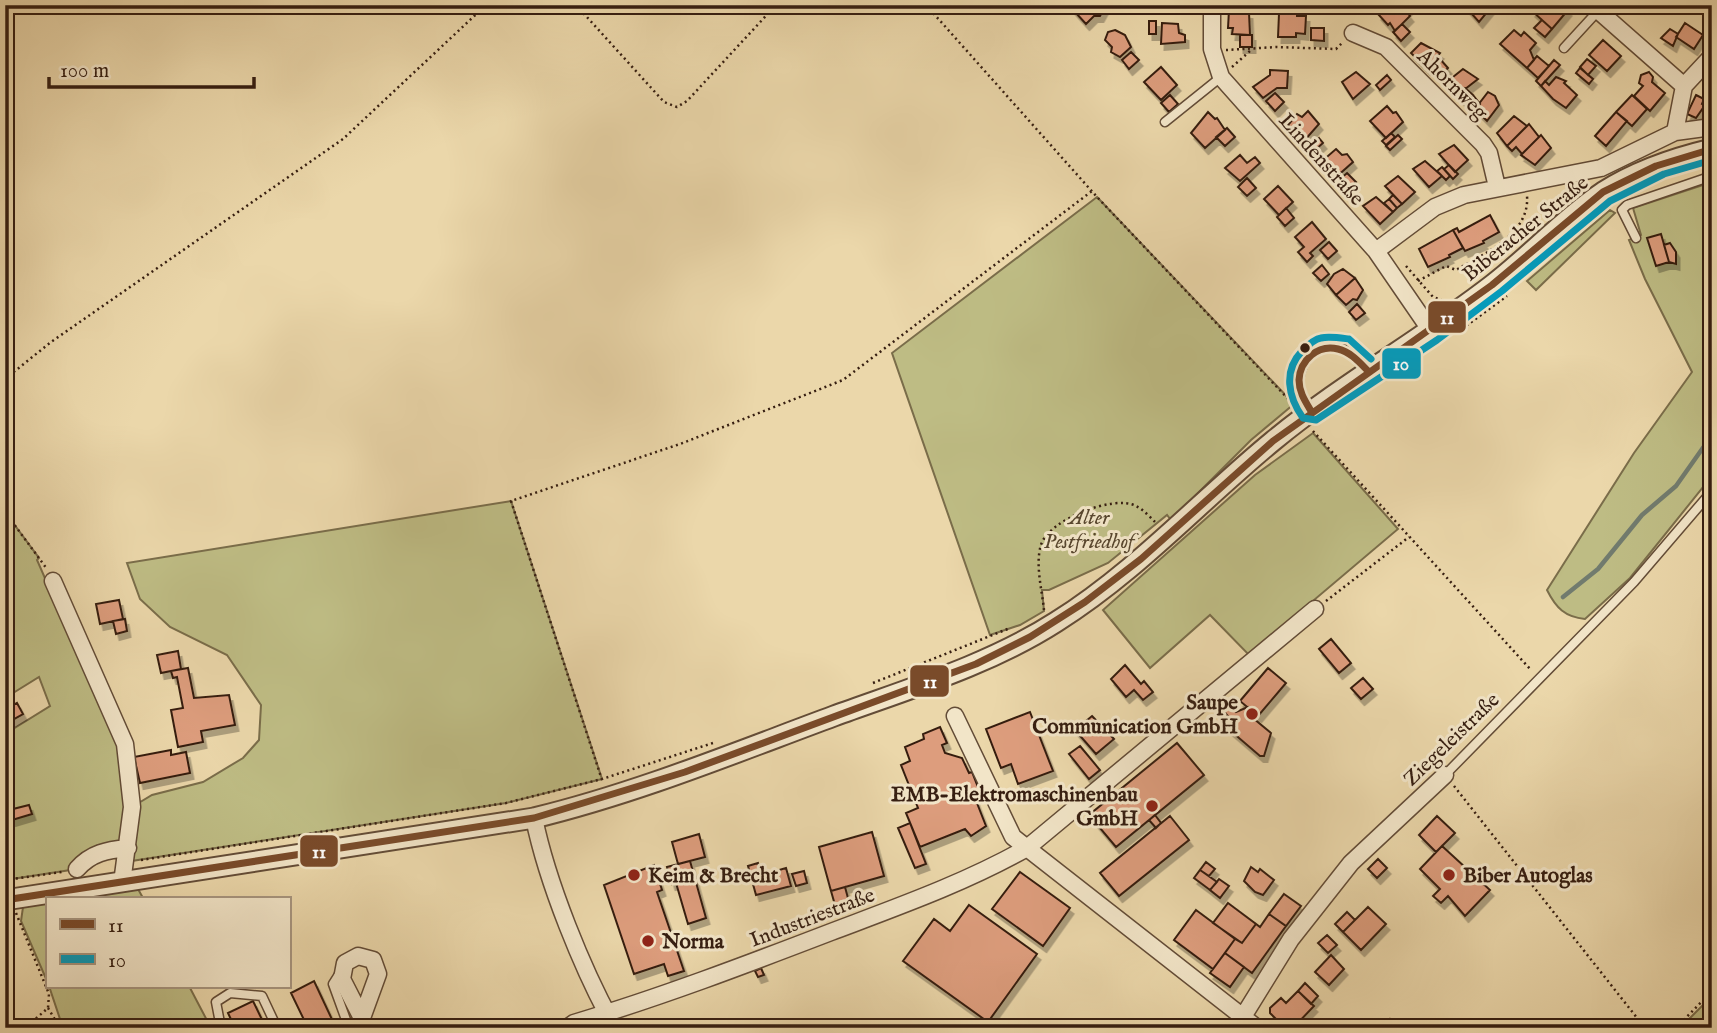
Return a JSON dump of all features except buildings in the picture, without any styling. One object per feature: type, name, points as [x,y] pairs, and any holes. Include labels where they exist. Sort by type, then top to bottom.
[{"type":"street","name":"Lindenstraße","points":[[1212,5],[1212,49],[1221,76],[1381,247],[1431,331]]},
{"type":"street","points":[[1595,8],[1684,86]]},
{"type":"street","name":"Ahornweg","points":[[1353,33],[1386,47],[1483,144],[1489,153],[1496,187]]},
{"type":"street","points":[[1675,132],[1684,86],[1712,56]]},
{"type":"street","points":[[1381,247],[1435,207],[1464,195],[1601,167],[1675,132],[1712,127]]},
{"type":"street","name":"Biberacher Straße","points":[[9,900],[534,818],[641,788],[936,678],[998,652],[1055,623],[1136,564],[1305,411],[1431,331],[1496,283],[1604,192],[1660,164],[1712,149]]},
{"type":"street","points":[[53,581],[125,744],[132,807],[122,883]]},
{"type":"street","name":"Industriestraße","points":[[567,1028],[611,1021],[636,1006],[994,867],[1027,848],[1315,609]]},
{"type":"street","points":[[956,716],[1013,837],[1239,1022],[1257,1028]]},
{"type":"street","name":"Ziegeleistraße","points":[[1239,1022],[1291,939],[1351,863],[1445,775]]},
{"type":"street","points":[[534,818],[556,891],[611,1021]]},
{"type":"street","points":[[77,869],[86,859],[106,850],[126,855]]},
{"type":"street","points":[[358,956],[373,960],[379,974],[360,1025],[342,979],[342,971],[350,958],[358,956]]},
{"type":"street","points":[[1482,1028],[1497,1028]]},
{"type":"lane","points":[[1564,48],[1595,8]]},
{"type":"lane","points":[[1165,122],[1221,76]]},
{"type":"lane","points":[[1636,238],[1622,210],[1627,205],[1712,176]]},
{"type":"lane","points":[[1305,411],[1298,385],[1302,367],[1322,348],[1348,349],[1369,372]]},
{"type":"lane","name":"Ziegeleistraße","points":[[1445,775],[1541,680],[1661,553],[1712,491]]},
{"type":"lane","points":[[222,1028],[216,1002],[230,993],[262,996],[276,1028]]},
{"type":"path","points":[[5,379],[51,342],[343,138],[486,5]]},
{"type":"path","points":[[576,5],[664,102],[677,107],[687,101],[776,5]]},
{"type":"path","points":[[926,5],[1092,191],[1305,411],[1409,537],[1541,680]]},
{"type":"path","points":[[1212,49],[1336,49],[1353,33]]},
{"type":"path","points":[[1221,76],[1251,50]]},
{"type":"path","points":[[1418,281],[1446,266],[1456,270],[1489,251],[1509,235],[1524,217],[1527,198],[1524,182]]},
{"type":"path","points":[[598,766],[511,501],[680,444],[843,380],[1092,191]]},
{"type":"path","points":[[1381,247],[1433,297],[1451,303]]},
{"type":"path","points":[[1459,331],[1507,296]]},
{"type":"path","points":[[1055,604],[1044,611],[1039,558],[1041,542],[1054,528],[1074,514],[1115,505],[1135,505],[1162,528]]},
{"type":"path","points":[[5,512],[53,581]]},
{"type":"path","points":[[1315,609],[1409,537]]},
{"type":"path","points":[[863,687],[1020,625]]},
{"type":"path","points":[[126,855],[506,803],[602,779],[721,740]]},
{"type":"path","points":[[1445,775],[1645,1028]]},
{"type":"path","points":[[5,880],[77,869]]},
{"type":"path","points":[[9,900],[46,987]]},
{"type":"path","points":[[46,988],[48,1008],[60,1028]]},
{"type":"path","points":[[1676,1028],[1712,991]]},
{"type":"path","points":[[25,1028],[48,1008]]},
{"type":"green space","points":[[1712,182],[1712,476],[1630,578],[1585,619],[1572,616],[1558,607],[1547,590],[1634,453],[1692,372],[1645,279],[1629,240],[1641,235],[1633,208]]},
{"type":"green space","name":"Alter Pestfriedhof","points":[[1097,197],[1294,404],[1251,440],[1171,520],[1167,515],[1108,563],[1049,590],[1042,590],[1044,611],[1020,625],[990,635],[892,353]]},
{"type":"green space","points":[[1610,210],[1615,213],[1536,290],[1527,281]]},
{"type":"green space","points":[[1313,433],[1398,529],[1249,655],[1210,615],[1150,668],[1103,610],[1255,475]]},
{"type":"green space","points":[[511,501],[602,779],[506,803],[125,862],[132,807],[152,795],[203,782],[243,758],[259,740],[261,705],[227,655],[170,627],[140,599],[127,563]]},
{"type":"green space","points":[[5,512],[39,558],[37,560],[125,761],[125,843],[77,869],[5,880],[5,734],[50,706],[39,677],[5,698]]},
{"type":"green space","points":[[138,889],[142,897],[84,897]]},
{"type":"green space","points":[[46,903],[46,979],[21,921],[23,907]]},
{"type":"green space","points":[[50,988],[190,988],[211,1028],[63,1028]]},
{"type":"green space","points":[[1712,996],[1712,1028],[1680,1028]]},
{"type":"waterway","points":[[1563,597],[1598,569],[1642,515],[1676,486],[1712,435]]},
{"type":"transit line","name":"11","points":[[5,900],[534,818],[685,772],[976,664],[1030,637],[1085,602],[1141,559],[1273,441],[1492,285],[1603,192],[1656,166],[1712,149]]},
{"type":"transit line","name":"10","points":[[1371,359],[1349,339],[1324,337],[1308,345],[1296,359],[1290,375],[1291,393],[1303,418],[1316,420],[1437,340],[1502,291],[1610,201],[1664,174],[1712,160]]},
{"type":"transit line","name":"11","points":[[1311,411],[1301,392],[1299,380],[1303,366],[1311,355],[1324,349],[1343,350],[1369,372]]},
{"type":"place","name":"Saupe Communication GmbH","points":[[1252,714]]},
{"type":"place","name":"EMB-Elektromaschinenbau GmbH","points":[[1152,806]]},
{"type":"place","name":"Keim & Brecht","points":[[634,875]]},
{"type":"place","name":"Biber Autoglas","points":[[1449,875]]},
{"type":"place","name":"Norma","points":[[648,941]]}]
